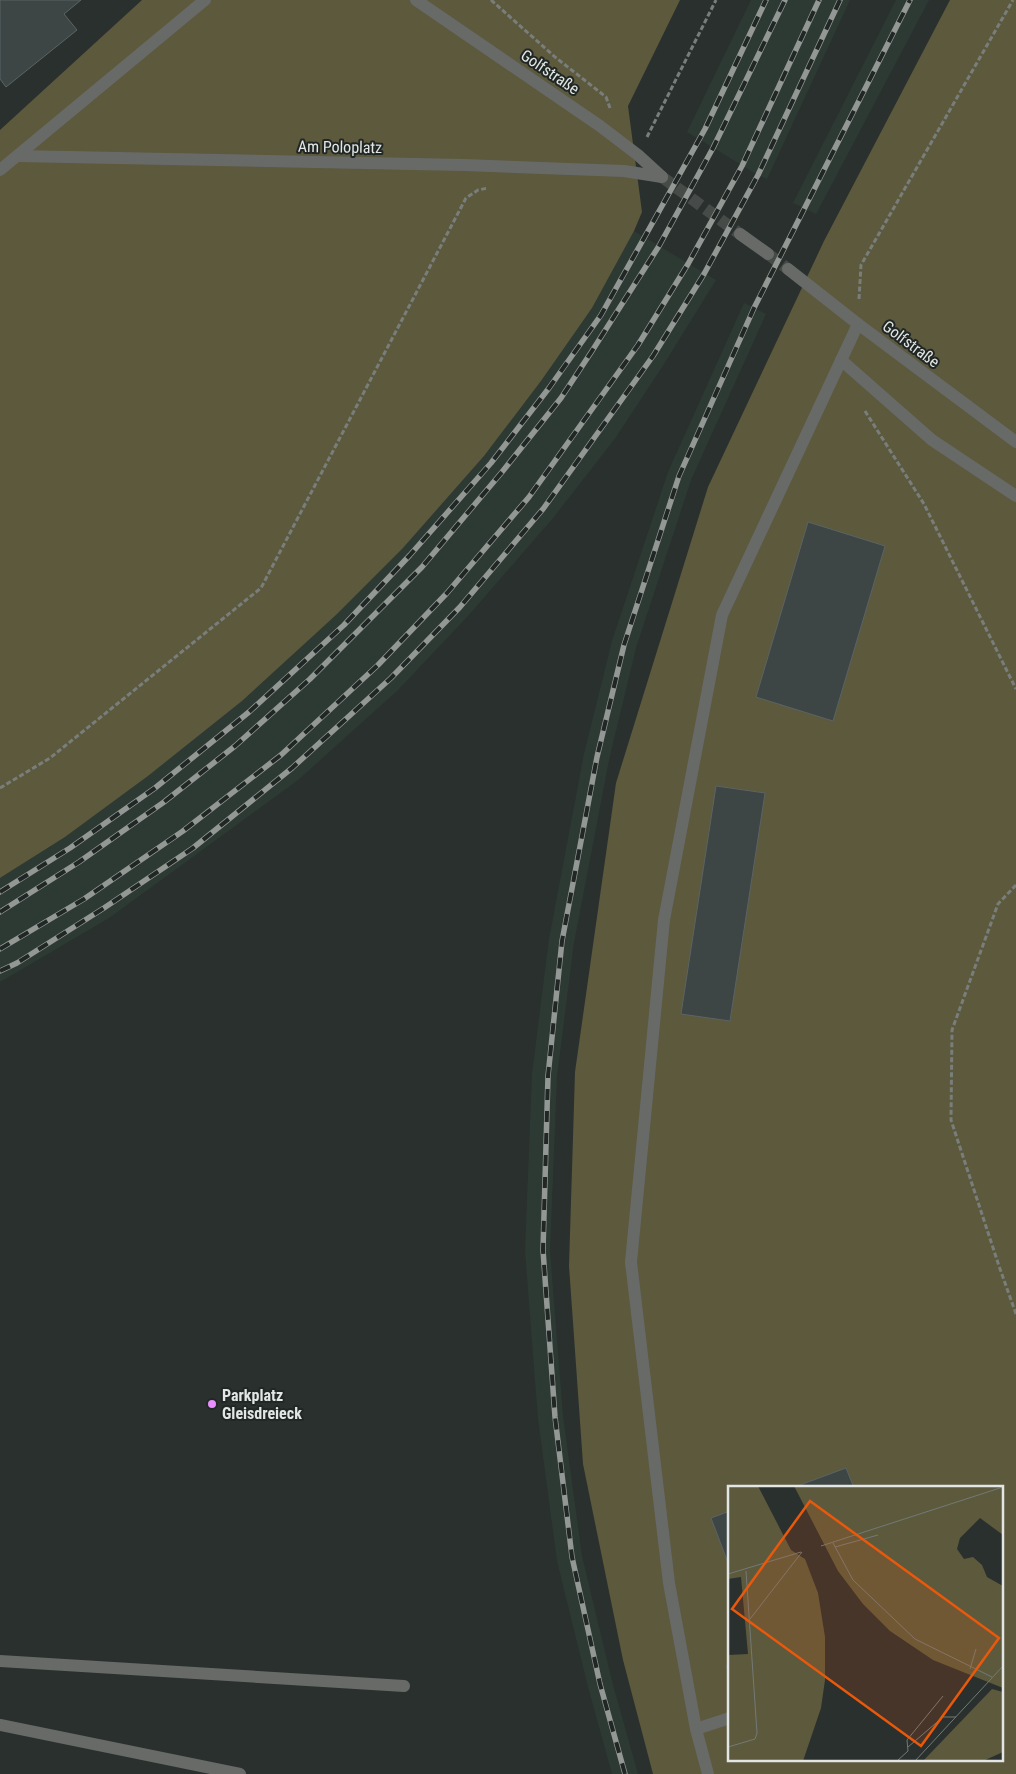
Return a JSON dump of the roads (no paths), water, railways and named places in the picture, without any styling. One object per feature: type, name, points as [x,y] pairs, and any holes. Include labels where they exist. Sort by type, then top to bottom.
[{"type":"street","points":[[0,170],[205,0]]},
{"type":"street","name":"Golfstraße","points":[[416,0],[600,126],[662,177]]},
{"type":"street","name":"Am Poloplatz","points":[[17,156],[473,166],[624,171],[662,177]]},
{"type":"street","points":[[740,234],[768,254]]},
{"type":"street","name":"Golfstraße","points":[[788,269],[858,324],[1016,442]]},
{"type":"street","points":[[708,1774],[696,1729],[669,1583],[631,1262],[664,920],[722,615],[858,324]]},
{"type":"street","points":[[842,360],[932,440],[1016,496]]},
{"type":"street","points":[[0,1661],[404,1686]]},
{"type":"street","points":[[696,1729],[728,1719]]},
{"type":"street","points":[[0,1725],[240,1774]]},
{"type":"tunnel","points":[[662,177],[740,234]]},
{"type":"tunnel","points":[[768,254],[788,269]]},
{"type":"railway","points":[[0,892],[70,848],[155,788],[249,712],[344,625],[410,555],[491,463],[549,388],[601,315],[705,129],[766,0]]},
{"type":"railway","points":[[0,912],[79,862],[164,802],[235,746],[310,679],[422,567],[561,398],[592,351],[659,246],[713,148],[785,0]]},
{"type":"railway","points":[[0,949],[84,899],[183,831],[281,755],[378,665],[447,593],[529,497],[638,345],[688,264],[742,166],[819,0]]},
{"type":"railway","points":[[0,971],[17,963],[104,908],[193,848],[292,768],[391,678],[460,607],[543,509],[653,356],[704,274],[758,175],[840,0]]},
{"type":"railway","points":[[625,1774],[600,1684],[572,1557],[555,1417],[543,1250],[548,1076],[562,941],[597,757],[624,645],[679,476],[754,308],[910,0]]},
{"type":"place","name":"Parkplatz Gleisdreieck","points":[[212,1404]]}]
